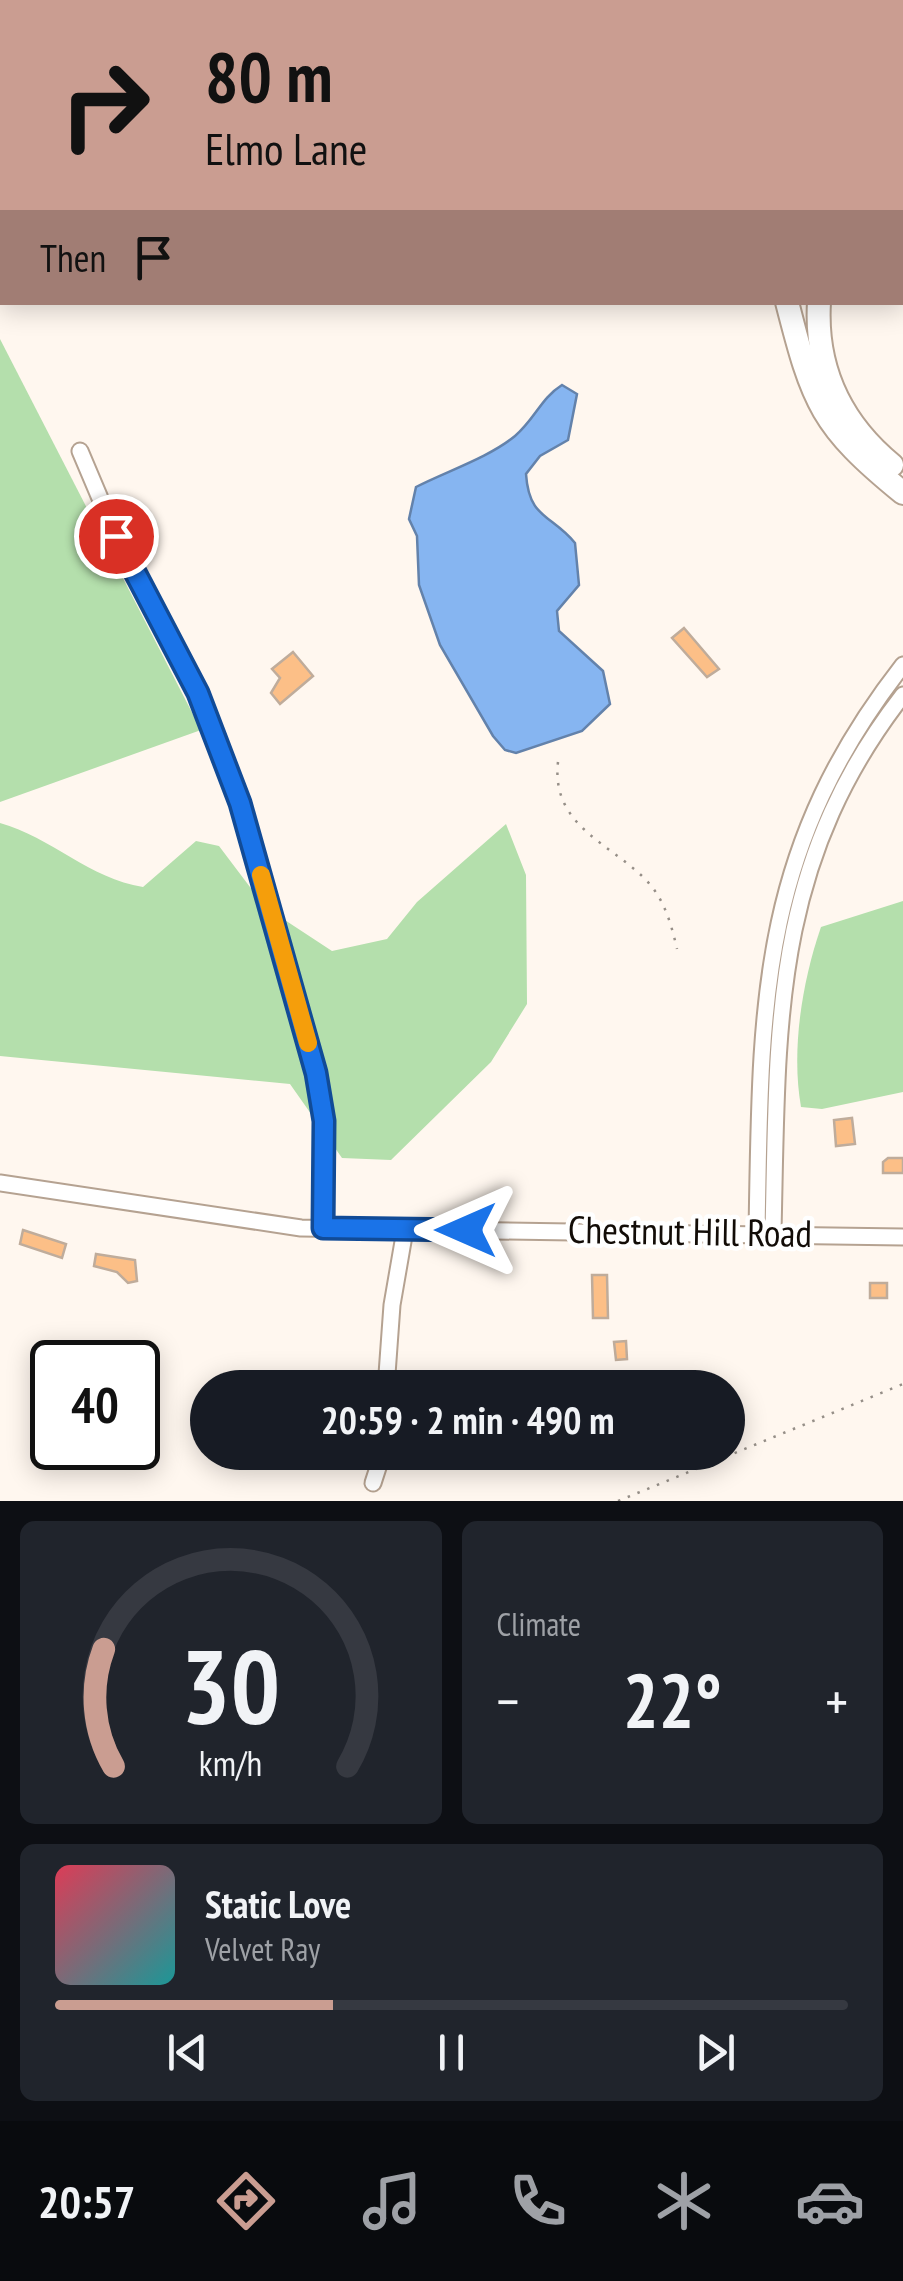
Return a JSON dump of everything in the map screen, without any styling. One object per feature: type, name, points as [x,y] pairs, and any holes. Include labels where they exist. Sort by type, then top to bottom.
[{"type":"highway","points":[[788,305],[809,383],[823,413],[839,438],[903,496]]},
{"type":"highway","points":[[819,305],[821,355],[836,398],[850,424],[903,474]]},
{"type":"highway","points":[[836,398],[866,430],[903,458]]},
{"type":"street","points":[[80,451],[116,536],[198,693],[240,803],[316,1073],[324,1121],[323,1228]]},
{"type":"street","points":[[765,1232],[763,1018],[779,916],[801,844],[829,778],[870,709],[903,665]]},
{"type":"street","points":[[765,1232],[778,1023],[788,947],[826,827],[860,759],[903,695]]},
{"type":"street","name":"Chestnut Hill Road","points":[[0,1183],[256,1223],[323,1228],[765,1232],[903,1238]]},
{"type":"street","points":[[387,1370],[392,1305],[405,1230]]},
{"type":"street","points":[[373,1483],[377,1470]]},
{"type":"path","points":[[558,762],[559,796],[569,815],[644,878],[665,908],[677,949]]},
{"type":"path","points":[[618,1501],[903,1384]]},
{"type":"green space","points":[[0,339],[201,730],[0,802]]},
{"type":"green space","points":[[0,823],[19,829],[105,876],[143,887],[196,841],[219,846],[265,907],[332,951],[387,939],[417,902],[506,824],[526,875],[527,1004],[491,1062],[391,1160],[342,1158],[290,1084],[0,1056]]},
{"type":"green space","points":[[903,901],[903,1092],[822,1109],[801,1107],[797,1063],[800,1016],[821,927]]},
{"type":"water","points":[[562,385],[577,394],[568,440],[540,456],[526,474],[528,489],[536,508],[575,543],[579,585],[557,611],[559,631],[603,671],[610,704],[582,731],[516,753],[505,750],[493,736],[440,645],[419,585],[417,536],[409,519],[416,487],[504,444]]},
{"type":"building","points":[[684,628],[719,669],[707,677],[672,638]]},
{"type":"building","points":[[293,652],[313,676],[280,704],[271,693],[280,678],[272,669]]},
{"type":"building","points":[[852,1118],[855,1144],[836,1146],[834,1120]]},
{"type":"building","points":[[903,1158],[903,1173],[883,1173],[883,1162]]},
{"type":"building","points":[[23,1230],[66,1244],[62,1258],[20,1244]]},
{"type":"building","points":[[96,1254],[135,1260],[137,1281],[128,1283],[117,1272],[94,1266]]},
{"type":"building","points":[[592,1275],[607,1275],[608,1318],[593,1318]]},
{"type":"building","points":[[870,1283],[887,1283],[887,1298],[870,1298]]},
{"type":"building","points":[[626,1341],[627,1359],[616,1360],[614,1342]]},
{"type":"slow traffic","points":[[261,875],[308,1043]]},
{"type":"route","points":[[116,536],[198,693],[240,803],[316,1073],[324,1121],[323,1228],[466,1230]]}]
